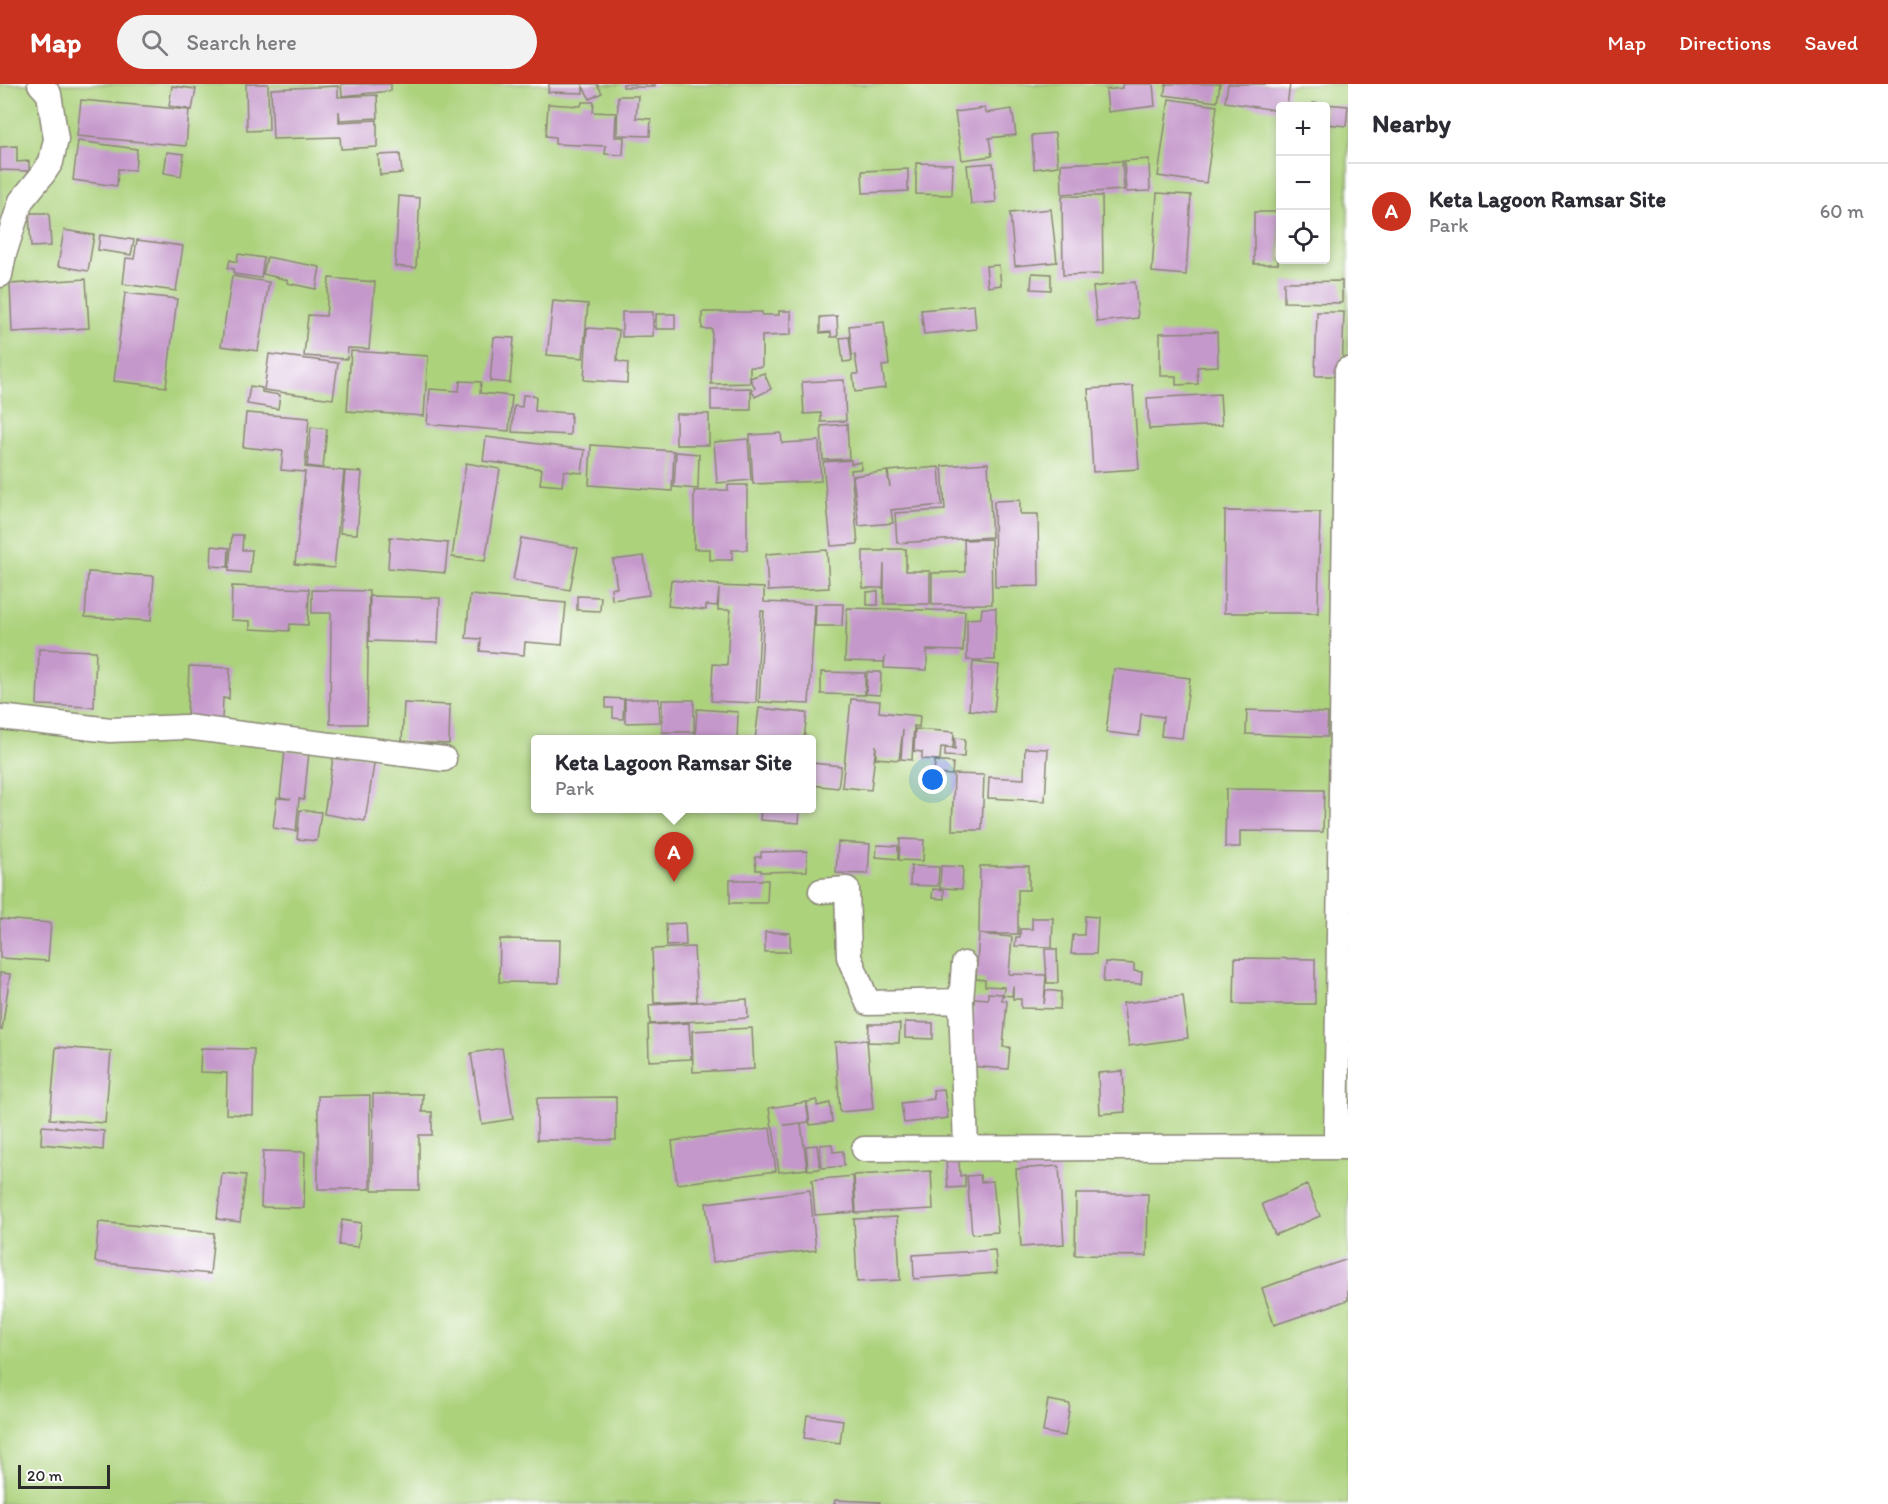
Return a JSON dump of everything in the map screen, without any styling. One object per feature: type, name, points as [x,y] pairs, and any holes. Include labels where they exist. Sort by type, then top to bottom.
[{"type":"street","points":[[0,275],[4,254],[21,201],[51,162],[56,139],[49,94],[40,84]]},
{"type":"street","points":[[864,1149],[1342,1147],[1347,370]]},
{"type":"street","points":[[0,717],[110,730],[186,728],[444,759]]},
{"type":"street","points":[[821,891],[848,889],[849,957],[868,1003],[961,1001]]},
{"type":"street","points":[[964,964],[961,1001],[966,1148]]},
{"type":"green space","points":[[0,84],[1348,84],[1348,1504],[0,1504]]},
{"type":"building","points":[[246,84],[268,84],[269,130],[247,131]]},
{"type":"building","points":[[341,84],[391,84],[391,91],[342,96]]},
{"type":"building","points":[[549,84],[597,84],[602,93],[590,99],[583,87],[583,93],[548,92]]},
{"type":"building","points":[[623,84],[655,84],[655,87],[623,87]]},
{"type":"building","points":[[1122,84],[1153,84],[1155,106],[1108,112],[1106,90],[1122,88]]},
{"type":"building","points":[[1166,84],[1220,84],[1217,102],[1164,95]]},
{"type":"building","points":[[1228,84],[1290,84],[1288,102],[1276,102],[1276,110],[1225,102]]},
{"type":"building","points":[[172,86],[196,89],[192,110],[169,106]]},
{"type":"building","points":[[338,86],[338,97],[377,95],[378,118],[340,120],[339,111],[339,122],[377,120],[377,147],[341,149],[340,137],[273,139],[271,89]]},
{"type":"building","points":[[618,96],[638,96],[636,118],[651,119],[650,136],[617,135]]},
{"type":"building","points":[[1169,99],[1217,106],[1206,183],[1158,176]]},
{"type":"building","points":[[81,100],[189,110],[186,146],[77,136]]},
{"type":"building","points":[[582,102],[594,102],[593,112],[616,113],[615,137],[624,137],[623,155],[605,154],[606,146],[555,144],[555,137],[546,136],[548,104],[581,106]]},
{"type":"building","points":[[1330,104],[1348,106],[1346,126],[1330,124]]},
{"type":"building","points":[[985,108],[986,113],[1012,109],[1016,135],[989,138],[992,156],[962,160],[955,112]]},
{"type":"building","points":[[1055,133],[1058,166],[1034,169],[1032,135]]},
{"type":"building","points":[[78,141],[137,149],[135,170],[118,169],[117,186],[73,180]]},
{"type":"building","points":[[17,146],[17,162],[29,161],[29,171],[0,170],[0,147]]},
{"type":"building","points":[[167,152],[184,154],[181,176],[164,173]]},
{"type":"building","points":[[400,154],[402,173],[380,175],[378,155]]},
{"type":"building","points":[[1149,159],[1150,191],[1126,192],[1124,161]]},
{"type":"building","points":[[1122,161],[1124,190],[1062,194],[1061,164]]},
{"type":"building","points":[[916,163],[953,164],[952,195],[916,194]]},
{"type":"building","points":[[993,163],[996,202],[971,204],[967,165]]},
{"type":"building","points":[[908,169],[908,191],[863,193],[862,171]]},
{"type":"building","points":[[1157,193],[1191,195],[1186,275],[1152,272]]},
{"type":"building","points":[[399,196],[420,198],[416,268],[395,266]]},
{"type":"building","points":[[1062,196],[1102,196],[1103,274],[1063,275]]},
{"type":"building","points":[[1051,209],[1057,262],[1015,266],[1010,213]]},
{"type":"building","points":[[1254,212],[1276,212],[1276,264],[1254,264]]},
{"type":"building","points":[[29,213],[49,213],[51,246],[31,247]]},
{"type":"building","points":[[64,230],[94,235],[88,271],[58,266]]},
{"type":"building","points":[[100,235],[134,240],[131,255],[98,250]]},
{"type":"building","points":[[137,240],[183,246],[176,291],[123,284],[126,258],[134,259]]},
{"type":"building","points":[[238,254],[264,258],[261,278],[234,274],[234,269],[228,268],[230,260],[237,262]]},
{"type":"building","points":[[267,257],[320,267],[316,289],[287,283],[288,280],[263,274]]},
{"type":"building","points":[[999,265],[1001,285],[988,287],[986,266]]},
{"type":"building","points":[[1032,273],[1051,274],[1051,290],[1031,289]]},
{"type":"building","points":[[232,276],[269,282],[258,351],[221,346]]},
{"type":"building","points":[[329,278],[375,282],[369,349],[348,348],[347,359],[304,356],[308,315],[326,316]]},
{"type":"building","points":[[86,279],[89,328],[12,332],[10,284]]},
{"type":"building","points":[[1342,281],[1342,303],[1284,302],[1284,282]]},
{"type":"building","points":[[1135,282],[1138,318],[1097,322],[1093,287]]},
{"type":"building","points":[[125,293],[177,299],[166,387],[114,381]]},
{"type":"building","points":[[553,301],[588,304],[583,358],[547,355]]},
{"type":"building","points":[[974,305],[976,329],[924,334],[921,310]]},
{"type":"building","points":[[779,311],[791,311],[791,335],[762,336],[762,367],[750,367],[750,383],[711,384],[712,329],[702,329],[702,312],[762,312],[762,315],[779,315]]},
{"type":"building","points":[[622,312],[653,312],[653,336],[622,337]]},
{"type":"building","points":[[1317,312],[1344,312],[1342,376],[1315,376]]},
{"type":"building","points":[[656,314],[675,314],[675,329],[656,329]]},
{"type":"building","points":[[837,316],[838,337],[831,337],[831,332],[820,333],[820,317]]},
{"type":"building","points":[[884,322],[889,365],[882,366],[885,388],[855,392],[853,374],[858,374],[855,355],[852,355],[849,326]]},
{"type":"building","points":[[587,328],[619,330],[617,361],[628,363],[627,383],[584,380]]},
{"type":"building","points":[[1217,332],[1218,366],[1197,367],[1198,384],[1176,385],[1176,376],[1160,376],[1160,333]]},
{"type":"building","points":[[494,337],[514,338],[510,383],[490,381]]},
{"type":"building","points":[[849,337],[852,361],[843,362],[840,338]]},
{"type":"building","points":[[351,351],[428,356],[424,416],[347,411]]},
{"type":"building","points":[[269,354],[338,363],[333,399],[264,390]]},
{"type":"building","points":[[764,373],[771,389],[755,397],[752,390],[755,388],[750,378]]},
{"type":"building","points":[[844,380],[846,421],[821,422],[821,413],[804,414],[802,382]]},
{"type":"building","points":[[460,381],[481,382],[480,393],[512,396],[509,431],[427,424],[430,389],[459,391]]},
{"type":"building","points":[[250,386],[262,388],[262,392],[280,395],[278,409],[247,404]]},
{"type":"building","points":[[1133,386],[1139,469],[1093,472],[1088,389]]},
{"type":"building","points":[[751,388],[751,410],[711,410],[711,389]]},
{"type":"building","points":[[1220,394],[1222,425],[1149,429],[1147,398]]},
{"type":"building","points":[[523,395],[536,396],[535,411],[571,413],[570,435],[512,432],[514,406],[522,407]]},
{"type":"building","points":[[246,413],[309,418],[305,467],[344,471],[334,568],[295,564],[305,472],[281,470],[283,451],[243,447]]},
{"type":"building","points":[[676,414],[709,414],[709,445],[676,445]]},
{"type":"building","points":[[847,424],[849,459],[823,460],[821,426]]},
{"type":"building","points":[[311,427],[327,429],[323,468],[307,466]]},
{"type":"building","points":[[781,433],[782,443],[819,441],[821,481],[753,484],[750,435]]},
{"type":"building","points":[[486,437],[585,450],[582,473],[564,471],[562,486],[540,484],[542,469],[483,461]]},
{"type":"building","points":[[748,439],[751,480],[717,483],[714,442]]},
{"type":"building","points":[[591,445],[674,451],[672,491],[589,485]]},
{"type":"building","points":[[676,452],[699,454],[698,489],[674,487]]},
{"type":"building","points":[[851,460],[851,464],[861,462],[861,469],[851,470],[858,544],[831,546],[823,462]]},
{"type":"building","points":[[466,463],[500,469],[485,561],[452,557]]},
{"type":"building","points":[[988,463],[992,537],[897,543],[895,513],[945,510],[942,466]]},
{"type":"building","points":[[939,467],[942,505],[891,510],[893,523],[859,526],[853,476],[887,471],[890,487],[888,471]]},
{"type":"building","points":[[345,471],[362,472],[357,534],[340,533]]},
{"type":"building","points":[[728,485],[747,485],[747,550],[732,550],[732,560],[710,560],[710,549],[694,549],[694,491],[728,490]]},
{"type":"building","points":[[1020,500],[1020,514],[1038,514],[1039,586],[995,587],[994,501]]},
{"type":"building","points":[[1225,511],[1320,512],[1318,613],[1224,613]]},
{"type":"building","points":[[232,535],[243,535],[242,550],[252,550],[250,573],[229,571]]},
{"type":"building","points":[[390,537],[448,543],[445,573],[388,568]]},
{"type":"building","points":[[521,538],[578,548],[570,590],[513,580]]},
{"type":"building","points":[[991,539],[992,604],[932,605],[932,573],[965,572],[964,540]]},
{"type":"building","points":[[212,546],[229,548],[228,567],[211,566]]},
{"type":"building","points":[[884,549],[906,549],[906,571],[930,571],[930,604],[884,604],[884,564],[883,588],[863,588],[863,551],[884,551]]},
{"type":"building","points":[[827,550],[829,588],[768,591],[766,554]]},
{"type":"building","points":[[644,556],[649,595],[612,600],[611,588],[617,588],[613,560]]},
{"type":"building","points":[[88,572],[154,576],[151,621],[85,617]]},
{"type":"building","points":[[671,580],[719,586],[764,588],[764,602],[815,604],[809,704],[759,702],[764,611],[761,611],[756,703],[711,701],[713,664],[727,665],[730,610],[718,610],[719,589],[717,606],[706,605],[706,610],[668,606]]},
{"type":"building","points":[[232,586],[309,589],[308,625],[290,624],[289,631],[250,629],[250,621],[231,620]]},
{"type":"building","points":[[312,590],[369,591],[367,724],[330,724],[331,613],[312,613]]},
{"type":"building","points":[[878,591],[878,605],[867,605],[867,592]]},
{"type":"building","points":[[470,595],[566,603],[562,645],[525,642],[524,655],[480,651],[481,639],[466,638]]},
{"type":"building","points":[[370,596],[440,598],[438,643],[369,641]]},
{"type":"building","points":[[577,596],[601,597],[600,611],[577,610]]},
{"type":"building","points":[[816,604],[843,604],[842,626],[815,626]]},
{"type":"building","points":[[847,608],[965,611],[963,651],[927,650],[927,670],[884,668],[885,656],[884,662],[845,661]]},
{"type":"building","points":[[982,608],[996,608],[995,660],[967,660],[967,619],[981,618]]},
{"type":"building","points":[[39,649],[96,651],[94,707],[37,705]]},
{"type":"building","points":[[973,662],[999,665],[994,712],[969,710]]},
{"type":"building","points":[[189,666],[230,668],[229,699],[223,698],[222,720],[187,718]]},
{"type":"building","points":[[1114,669],[1190,678],[1182,738],[1161,736],[1163,717],[1141,714],[1139,736],[1106,732]]},
{"type":"building","points":[[821,672],[865,673],[865,695],[821,694]]},
{"type":"building","points":[[867,672],[881,672],[880,695],[866,694]]},
{"type":"building","points":[[606,698],[624,699],[623,719],[613,718],[613,708],[606,708]]},
{"type":"building","points":[[625,699],[659,699],[660,722],[625,723]]},
{"type":"building","points":[[851,699],[880,701],[879,712],[920,716],[919,727],[914,726],[912,760],[901,759],[903,730],[899,760],[876,758],[876,745],[871,790],[842,787]]},
{"type":"building","points":[[662,700],[694,700],[694,732],[662,732]]},
{"type":"building","points":[[404,703],[450,705],[449,744],[402,742]]},
{"type":"building","points":[[759,708],[807,713],[805,735],[756,735]]},
{"type":"building","points":[[697,709],[738,712],[737,735],[695,735]]},
{"type":"building","points":[[1247,710],[1328,713],[1327,737],[1246,734]]},
{"type":"building","points":[[915,729],[954,732],[953,748],[941,747],[940,760],[922,759],[922,752],[914,751]]},
{"type":"building","points":[[955,738],[965,739],[964,757],[945,756],[945,748],[955,749]]},
{"type":"building","points":[[1025,748],[1048,749],[1045,801],[988,798],[989,777],[1024,779]]},
{"type":"building","points":[[285,750],[309,752],[304,800],[299,799],[296,831],[273,828],[277,798],[291,799],[280,797]]},
{"type":"building","points":[[334,752],[375,758],[365,821],[324,814]]},
{"type":"building","points":[[935,761],[953,763],[952,775],[934,774]]},
{"type":"building","points":[[816,763],[841,766],[838,788],[816,785]]},
{"type":"building","points":[[954,774],[984,775],[982,830],[952,830]]},
{"type":"building","points":[[1226,789],[1324,790],[1323,832],[1240,831],[1240,847],[1225,847]]},
{"type":"building","points":[[300,810],[321,812],[317,841],[297,839]]},
{"type":"building","points":[[761,813],[800,813],[799,823],[760,820]]},
{"type":"building","points":[[900,839],[924,840],[923,861],[899,860]]},
{"type":"building","points":[[838,842],[870,844],[868,874],[836,873]]},
{"type":"building","points":[[877,845],[898,846],[898,859],[876,857]]},
{"type":"building","points":[[807,851],[807,871],[761,872],[761,870],[756,870],[755,857],[761,857],[761,852]]},
{"type":"building","points":[[911,866],[939,867],[938,886],[910,885]]},
{"type":"building","points":[[941,866],[963,867],[962,889],[940,888]]},
{"type":"building","points":[[980,866],[1029,866],[1029,890],[1018,890],[1018,934],[979,934]]},
{"type":"building","points":[[730,880],[768,880],[767,903],[730,903]]},
{"type":"building","points":[[933,889],[944,890],[944,899],[932,898]]},
{"type":"building","points":[[1085,916],[1098,917],[1096,954],[1071,954],[1073,935],[1084,935]]},
{"type":"building","points":[[1032,918],[1053,918],[1052,947],[1015,946],[1016,937],[1020,937],[1020,929],[1032,929]]},
{"type":"building","points":[[0,919],[51,923],[48,961],[0,958]]},
{"type":"building","points":[[685,923],[686,945],[667,946],[666,924]]},
{"type":"building","points":[[765,932],[790,933],[790,952],[765,952]]},
{"type":"building","points":[[979,934],[1012,937],[1009,974],[1046,975],[1044,1004],[1046,990],[1061,992],[1060,1009],[1021,1008],[1021,999],[1013,999],[1013,986],[1012,996],[1003,995],[1004,987],[985,986],[985,980],[976,979]]},
{"type":"building","points":[[500,939],[560,940],[559,983],[499,982]]},
{"type":"building","points":[[694,947],[697,1001],[654,1003],[652,949]]},
{"type":"building","points":[[1045,949],[1057,949],[1058,983],[1047,983]]},
{"type":"building","points":[[1235,958],[1315,959],[1315,1004],[1234,1004]]},
{"type":"building","points":[[1105,962],[1134,964],[1134,971],[1142,972],[1141,984],[1103,982]]},
{"type":"building","points":[[0,973],[10,974],[2,1030],[0,1030]]},
{"type":"building","points":[[988,993],[1002,994],[1002,1000],[1007,1001],[1003,1047],[1010,1047],[1008,1069],[968,1066],[974,998],[988,999]]},
{"type":"building","points":[[1183,996],[1188,1038],[1129,1046],[1123,1003]]},
{"type":"building","points":[[747,999],[748,1018],[650,1024],[649,1005]]},
{"type":"building","points":[[905,1022],[933,1023],[933,1039],[905,1038]]},
{"type":"building","points":[[689,1023],[691,1059],[649,1061],[648,1025]]},
{"type":"building","points":[[869,1024],[900,1024],[899,1043],[868,1042]]},
{"type":"building","points":[[752,1028],[754,1069],[693,1072],[692,1031]]},
{"type":"building","points":[[867,1040],[873,1109],[840,1112],[835,1042]]},
{"type":"building","points":[[56,1047],[111,1051],[105,1123],[50,1119]]},
{"type":"building","points":[[201,1048],[254,1049],[253,1115],[226,1114],[227,1073],[200,1072]]},
{"type":"building","points":[[502,1048],[513,1119],[482,1124],[471,1053]]},
{"type":"building","points":[[1123,1071],[1125,1112],[1100,1114],[1098,1073]]},
{"type":"building","points":[[944,1089],[948,1118],[904,1123],[901,1103],[934,1099],[933,1090]]},
{"type":"building","points":[[373,1094],[423,1094],[422,1112],[432,1112],[432,1135],[419,1135],[419,1190],[372,1190]]},
{"type":"building","points":[[370,1095],[370,1189],[318,1189],[318,1096]]},
{"type":"building","points":[[616,1097],[616,1140],[537,1140],[537,1098]]},
{"type":"building","points":[[817,1100],[817,1106],[830,1103],[832,1122],[810,1125],[807,1102]]},
{"type":"building","points":[[806,1102],[809,1122],[784,1125],[801,1124],[807,1169],[779,1172],[769,1108]]},
{"type":"building","points":[[42,1126],[104,1131],[103,1150],[41,1144]]},
{"type":"building","points":[[770,1128],[776,1171],[677,1184],[672,1141]]},
{"type":"building","points":[[832,1144],[833,1152],[843,1151],[844,1166],[822,1168],[820,1145]]},
{"type":"building","points":[[817,1145],[820,1169],[808,1170],[806,1146]]},
{"type":"building","points":[[263,1151],[305,1152],[304,1208],[261,1207]]},
{"type":"building","points":[[946,1161],[959,1161],[960,1176],[965,1175],[965,1187],[948,1188]]},
{"type":"building","points":[[1059,1166],[1064,1244],[1021,1247],[1016,1169]]},
{"type":"building","points":[[931,1171],[933,1209],[856,1213],[854,1175]]},
{"type":"building","points":[[222,1173],[246,1175],[240,1222],[217,1219]]},
{"type":"building","points":[[980,1175],[981,1182],[993,1181],[998,1232],[972,1234],[967,1176]]},
{"type":"building","points":[[853,1176],[855,1212],[815,1215],[812,1180]]},
{"type":"building","points":[[1307,1185],[1320,1216],[1275,1235],[1262,1204]]},
{"type":"building","points":[[810,1190],[816,1250],[713,1262],[706,1203]]},
{"type":"building","points":[[1076,1194],[1148,1194],[1147,1256],[1075,1255]]},
{"type":"building","points":[[897,1217],[900,1280],[857,1282],[854,1219]]},
{"type":"building","points":[[342,1220],[361,1223],[358,1247],[339,1245]]},
{"type":"building","points":[[99,1222],[214,1233],[210,1274],[95,1262]]},
{"type":"building","points":[[995,1250],[997,1273],[914,1279],[913,1255]]},
{"type":"building","points":[[1348,1259],[1348,1300],[1274,1325],[1262,1288]]},
{"type":"building","points":[[1048,1400],[1070,1404],[1065,1436],[1043,1432]]},
{"type":"building","points":[[807,1415],[843,1420],[840,1443],[804,1438]]},
{"type":"building","points":[[835,1500],[880,1502],[879,1504],[834,1504]]},
{"type":"place","name":"Keta Lagoon Ramsar Site","points":[[674,882]]}]
